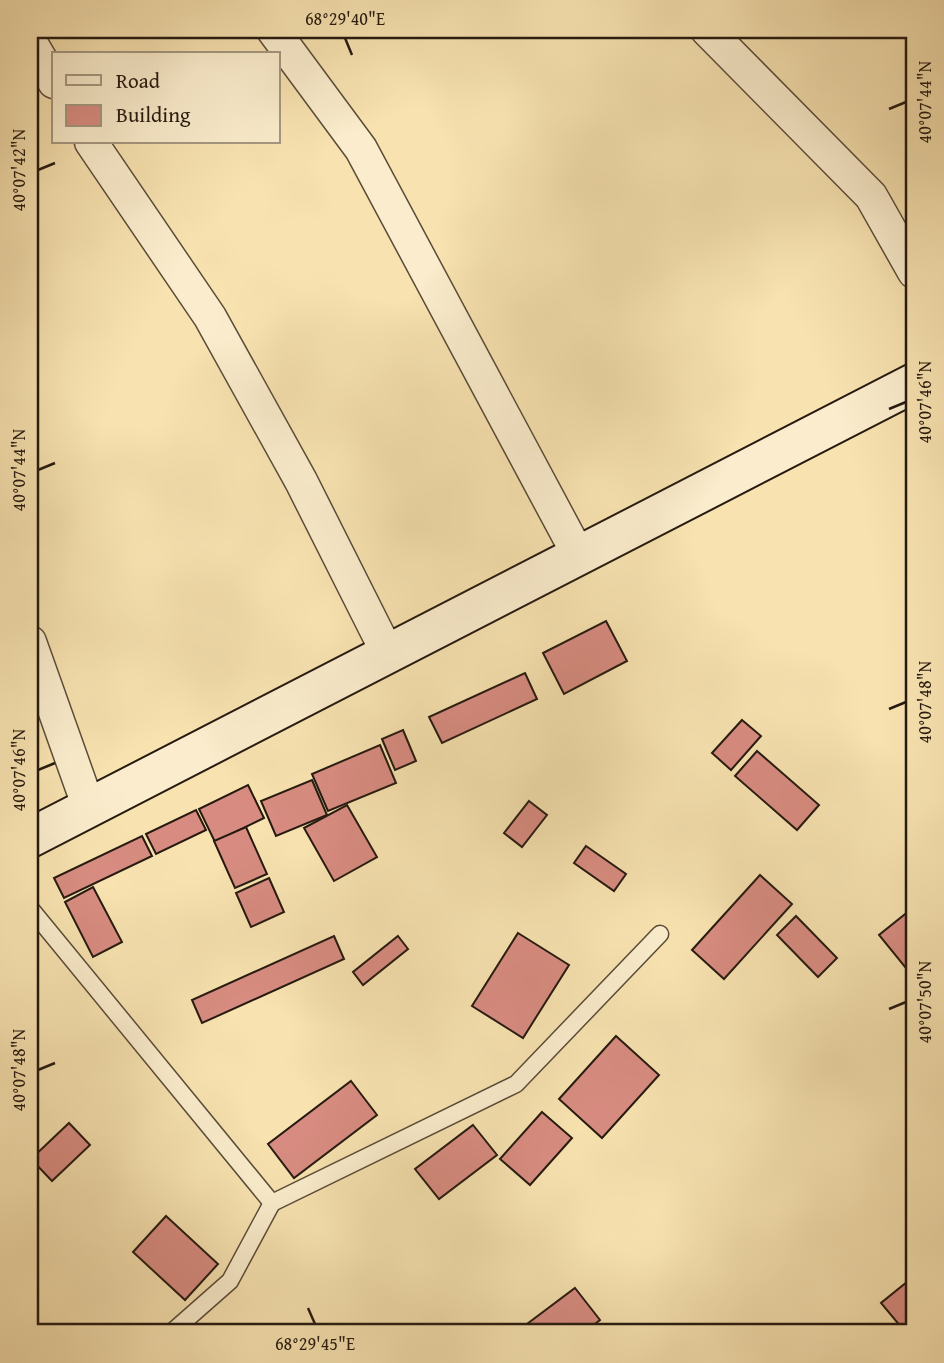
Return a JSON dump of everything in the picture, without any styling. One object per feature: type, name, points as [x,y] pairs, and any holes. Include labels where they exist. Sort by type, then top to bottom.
[{"type":"street","points":[[273,30],[361,149],[579,556]]},
{"type":"street","points":[[707,30],[871,196],[914,272]]},
{"type":"street","points":[[30,41],[52,79]]},
{"type":"street","points":[[92,144],[210,317],[301,481],[388,654]]},
{"type":"street","points":[[30,838],[914,383]]},
{"type":"street","points":[[30,642],[89,808]]},
{"type":"lane","points":[[30,908],[272,1203]]},
{"type":"lane","points":[[171,1333],[230,1281],[272,1203],[516,1084],[660,934]]},
{"type":"building","points":[[606,621],[627,661],[564,694],[543,653]]},
{"type":"building","points":[[525,673],[537,699],[442,743],[429,717]]},
{"type":"building","points":[[742,720],[761,736],[731,770],[712,753]]},
{"type":"building","points":[[403,730],[416,761],[395,770],[382,739]]},
{"type":"building","points":[[380,745],[396,783],[328,811],[312,774]]},
{"type":"building","points":[[757,751],[819,805],[797,830],[735,776]]},
{"type":"building","points":[[312,780],[327,815],[276,836],[261,801]]},
{"type":"building","points":[[248,785],[264,818],[215,842],[199,809]]},
{"type":"building","points":[[529,801],[547,815],[522,847],[504,833]]},
{"type":"building","points":[[347,805],[377,857],[334,881],[304,828]]},
{"type":"building","points":[[196,810],[206,830],[156,854],[146,834]]},
{"type":"building","points":[[246,827],[267,874],[235,888],[214,841]]},
{"type":"building","points":[[142,836],[152,856],[64,898],[54,878]]},
{"type":"building","points":[[586,846],[626,874],[614,891],[574,863]]},
{"type":"building","points":[[760,875],[792,904],[724,979],[692,950]]},
{"type":"building","points":[[269,878],[284,912],[251,927],[236,893]]},
{"type":"building","points":[[93,887],[122,942],[93,957],[65,902]]},
{"type":"building","points":[[909,911],[914,918],[914,978],[879,935]]},
{"type":"building","points":[[796,916],[837,958],[818,977],[777,935]]},
{"type":"building","points":[[518,933],[569,965],[523,1038],[472,1006]]},
{"type":"building","points":[[334,936],[344,959],[202,1023],[192,1000]]},
{"type":"building","points":[[398,936],[408,949],[363,985],[353,972]]},
{"type":"building","points":[[616,1036],[659,1075],[602,1138],[559,1099]]},
{"type":"building","points":[[351,1081],[377,1115],[294,1178],[268,1144]]},
{"type":"building","points":[[542,1112],[572,1138],[530,1185],[500,1159]]},
{"type":"building","points":[[69,1123],[90,1145],[52,1181],[31,1159]]},
{"type":"building","points":[[473,1125],[497,1155],[439,1199],[415,1169]]},
{"type":"building","points":[[166,1216],[218,1264],[185,1300],[133,1252]]},
{"type":"building","points":[[907,1282],[914,1290],[914,1333],[906,1333],[881,1303]]},
{"type":"building","points":[[575,1288],[600,1320],[583,1333],[515,1333]]}]
